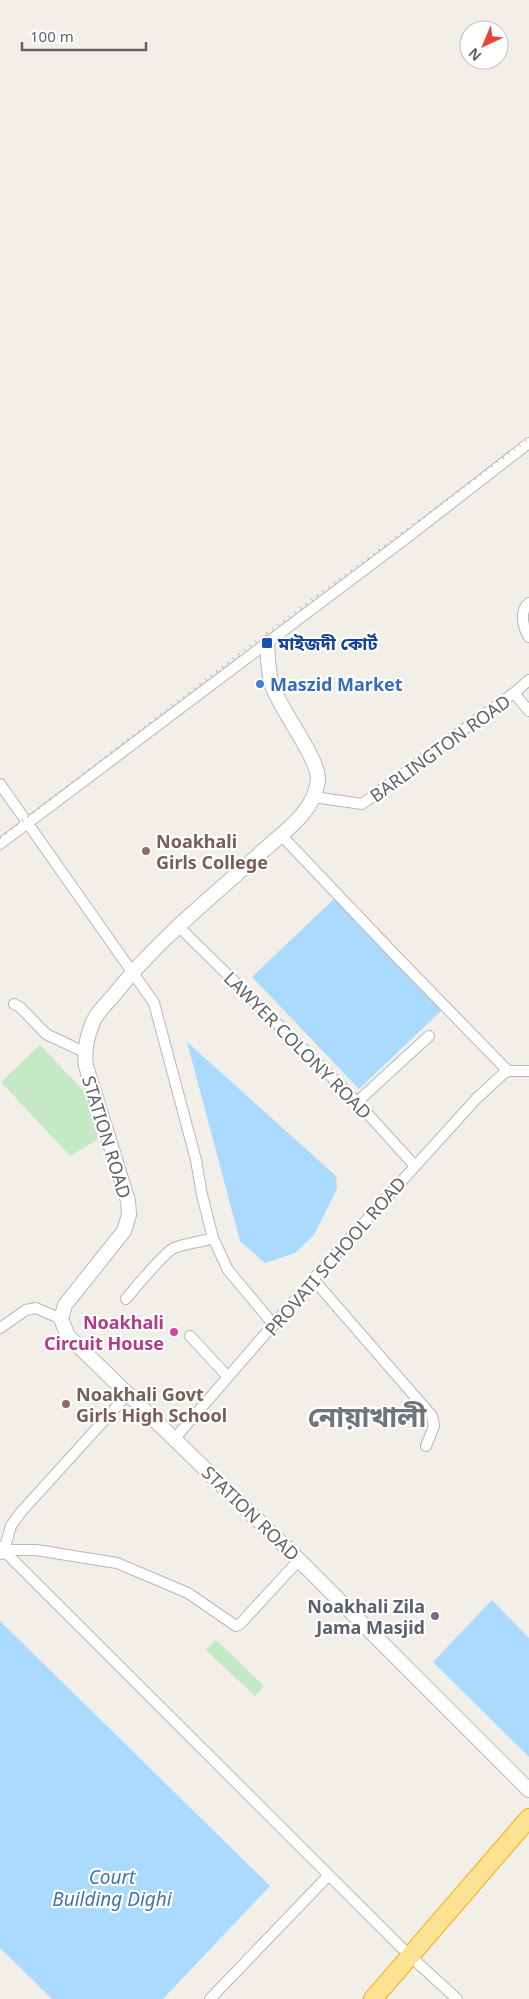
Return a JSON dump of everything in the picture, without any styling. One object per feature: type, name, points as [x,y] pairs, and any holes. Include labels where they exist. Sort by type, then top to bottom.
[{"type":"highway","points":[[373,1999],[529,1818]]},
{"type":"street","points":[[0,844],[529,443]]},
{"type":"street","points":[[529,603],[525,606],[522,620],[529,637]]},
{"type":"street","points":[[267,643],[271,684],[288,719],[316,766],[318,778],[314,797]]},
{"type":"street","points":[[514,693],[529,680]]},
{"type":"street","name":"BARLINGTON ROAD","points":[[314,797],[362,804],[514,693],[529,711]]},
{"type":"street","points":[[0,784],[154,1003],[196,1160],[202,1195],[213,1238],[228,1270],[274,1326]]},
{"type":"street","name":"STATION ROAD","points":[[314,797],[311,804],[281,834],[178,926],[132,972],[93,1021],[84,1052],[86,1066],[128,1201],[129,1215],[124,1231],[65,1305],[61,1319],[68,1336],[300,1560],[529,1790]]},
{"type":"street","points":[[281,834],[508,1071],[529,1071]]},
{"type":"street","name":"LAWYER COLONY ROAD","points":[[178,926],[357,1102],[415,1166]]},
{"type":"street","points":[[14,1004],[20,1007],[46,1034],[84,1052]]},
{"type":"street","points":[[357,1102],[429,1036]]},
{"type":"street","name":"PROVATI SCHOOL ROAD","points":[[175,1438],[313,1279],[442,1136],[476,1099],[508,1071]]},
{"type":"street","points":[[126,1300],[140,1282],[174,1248],[200,1243],[213,1238]]},
{"type":"street","points":[[313,1279],[432,1416],[434,1426],[426,1446]]},
{"type":"street","points":[[0,1328],[26,1310],[36,1308],[61,1319]]},
{"type":"street","points":[[190,1336],[228,1377]]},
{"type":"street","points":[[1,1550],[11,1526],[21,1512],[128,1394]]},
{"type":"street","points":[[1,1550],[36,1550],[118,1563],[188,1593],[236,1626],[300,1560]]},
{"type":"street","points":[[1,1550],[410,1956],[457,1999]]},
{"type":"street","points":[[210,1999],[329,1875]]},
{"type":"green space","points":[[40,1045],[93,1101],[100,1138],[70,1156],[1,1082]]},
{"type":"green space","points":[[216,1640],[264,1686],[255,1696],[206,1650]]},
{"type":"water","points":[[336,897],[443,1009],[359,1089],[252,977]]},
{"type":"water","points":[[187,1042],[336,1176],[337,1189],[314,1235],[295,1253],[265,1263],[240,1241]]},
{"type":"water","points":[[492,1600],[529,1638],[529,1757],[433,1662]]},
{"type":"water","name":"Court Building Dighi","points":[[0,1621],[270,1886],[163,1999],[52,1999],[0,1948]]},
{"type":"railway","points":[[0,838],[259,639],[529,439]]},
{"type":"place","name":"মাইজদী কোর্ট","points":[[267,643]]},
{"type":"place","name":"Maszid Market","points":[[260,684]]},
{"type":"place","name":"Noakhali Girls College","points":[[146,851]]},
{"type":"place","name":"Noakhali Circuit House","points":[[174,1332]]},
{"type":"place","name":"Noakhali Govt Girls High School","points":[[66,1404]]},
{"type":"place","name":"Noakhali Zila Jama Masjid","points":[[435,1616]]},
{"type":"district","name":"নোয়াখালী","points":[[367,1416]]}]
